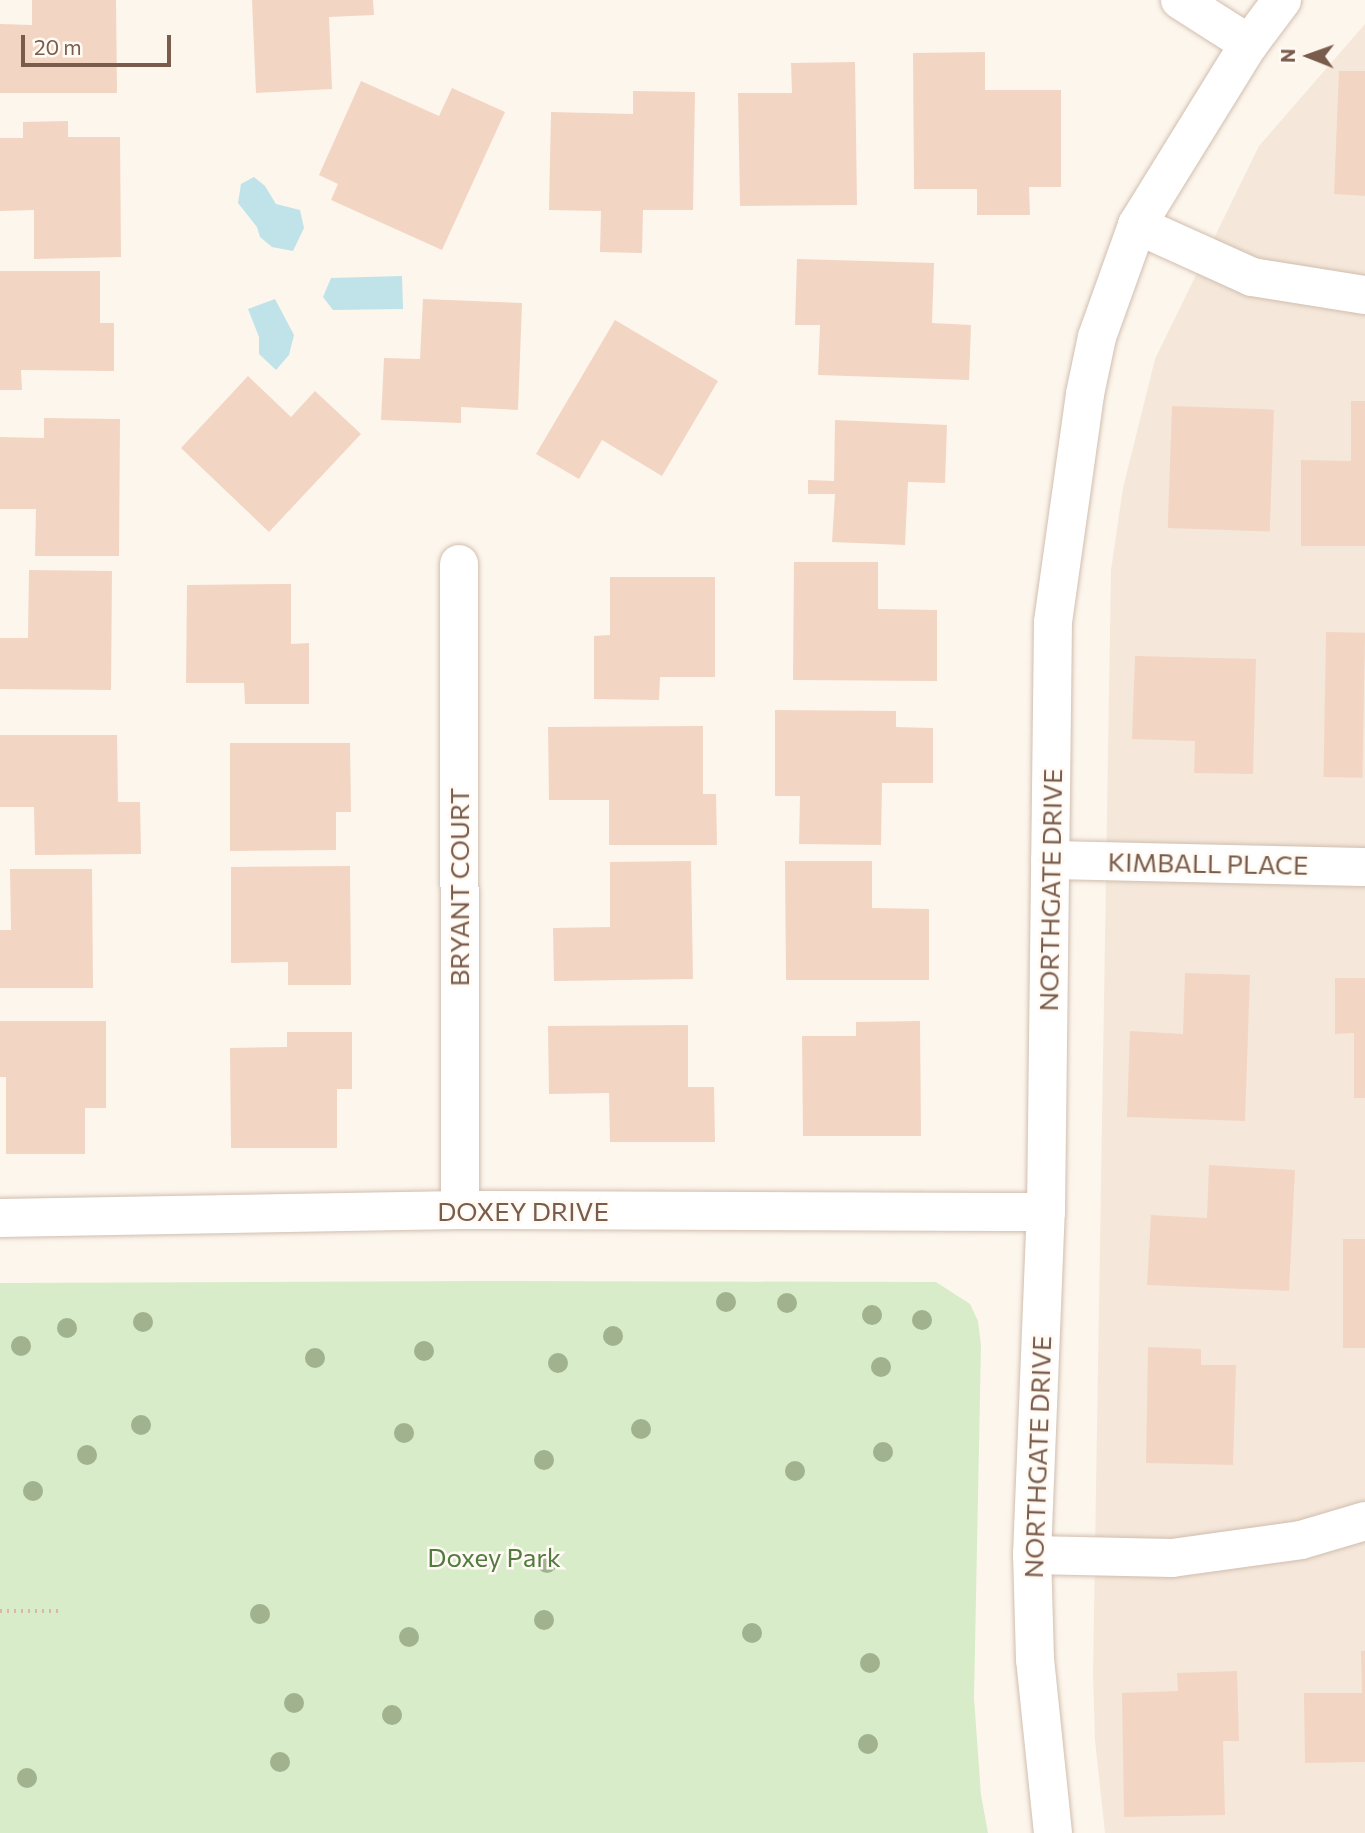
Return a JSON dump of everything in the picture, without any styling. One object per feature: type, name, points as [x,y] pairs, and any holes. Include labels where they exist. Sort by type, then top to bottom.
[{"type":"street","points":[[1180,0],[1249,44]]},
{"type":"street","name":"NORTHGATE DRIVE","points":[[1053,1833],[1035,1660],[1032,1555],[1046,1212],[1052,622],[1085,394],[1097,337],[1137,225],[1249,44],[1282,0]]},
{"type":"street","points":[[1137,225],[1252,277],[1365,295]]},
{"type":"street","name":"BRYANT COURT","points":[[459,564],[460,1210]]},
{"type":"street","name":"KIMBALL PLACE","points":[[1050,860],[1365,867]]},
{"type":"street","name":"DOXEY DRIVE","points":[[0,1218],[460,1210],[1046,1212]]},
{"type":"street","points":[[1032,1555],[1172,1558],[1301,1540],[1365,1521]]},
{"type":"path","points":[[0,1611],[63,1611]]},
{"type":"shaded area","points":[[1365,24],[1365,1833],[1105,1833],[1095,1740],[1093,1674],[1111,570],[1123,488],[1155,359],[1259,146]]},
{"type":"green space","name":"Doxey Park","points":[[936,1282],[970,1304],[978,1321],[981,1345],[974,1698],[981,1795],[988,1833],[0,1833],[0,1283]]},
{"type":"water","points":[[254,177],[265,186],[276,204],[300,210],[304,228],[293,251],[272,247],[260,237],[257,227],[238,203],[241,184]]},
{"type":"water","points":[[402,276],[403,309],[333,310],[323,297],[331,278]]},
{"type":"water","points":[[275,299],[294,335],[289,355],[276,370],[259,354],[259,337],[248,309]]},
{"type":"building","points":[[32,0],[116,0],[117,93],[0,93],[0,24],[32,25]]},
{"type":"building","points":[[252,0],[373,0],[374,15],[329,17],[332,89],[256,93]]},
{"type":"building","points":[[985,52],[985,90],[1061,90],[1061,187],[1029,187],[1030,215],[977,215],[977,189],[914,189],[913,53]]},
{"type":"building","points":[[855,62],[857,205],[740,206],[738,93],[792,93],[791,63]]},
{"type":"building","points":[[1339,71],[1365,71],[1365,196],[1334,194]]},
{"type":"building","points":[[361,81],[439,116],[452,88],[505,112],[442,250],[331,200],[338,184],[319,175]]},
{"type":"building","points":[[633,91],[695,92],[693,210],[643,210],[642,253],[600,252],[601,211],[549,210],[551,112],[633,114]]},
{"type":"building","points":[[68,121],[68,137],[120,137],[121,257],[34,259],[34,210],[0,211],[0,138],[23,138],[23,122]]},
{"type":"building","points":[[797,259],[934,263],[932,323],[971,325],[969,380],[818,375],[820,325],[795,325]]},
{"type":"building","points":[[0,271],[100,271],[100,323],[114,323],[114,371],[21,370],[22,390],[0,390]]},
{"type":"building","points":[[423,299],[522,303],[518,410],[461,407],[461,423],[381,420],[384,358],[420,359]]},
{"type":"building","points":[[615,320],[718,381],[662,476],[602,440],[579,479],[536,454]]},
{"type":"building","points":[[248,376],[291,417],[315,391],[361,434],[269,532],[181,448]]},
{"type":"building","points":[[1351,401],[1365,401],[1365,546],[1301,546],[1301,460],[1351,461]]},
{"type":"building","points":[[1172,406],[1274,410],[1270,531],[1168,528]]},
{"type":"building","points":[[44,418],[120,419],[119,556],[35,556],[36,509],[0,509],[0,437],[44,438]]},
{"type":"building","points":[[835,420],[947,425],[945,483],[908,482],[905,545],[832,542],[835,494],[808,494],[808,480],[834,481]]},
{"type":"building","points":[[794,562],[878,562],[878,609],[937,610],[937,681],[793,680]]},
{"type":"building","points":[[29,570],[112,571],[111,690],[0,689],[0,638],[28,638]]},
{"type":"building","points":[[610,577],[715,577],[715,677],[660,677],[659,700],[594,699],[594,636],[610,635]]},
{"type":"building","points":[[291,584],[291,644],[309,643],[309,704],[245,704],[244,683],[186,683],[187,585]]},
{"type":"building","points":[[1326,632],[1365,633],[1362,778],[1323,777]]},
{"type":"building","points":[[1135,656],[1256,659],[1253,774],[1194,773],[1195,741],[1132,739]]},
{"type":"building","points":[[775,710],[896,711],[896,727],[933,728],[933,783],[882,783],[881,845],[799,844],[800,796],[775,796]]},
{"type":"building","points":[[703,726],[703,794],[716,794],[717,845],[609,845],[609,800],[549,800],[548,727]]},
{"type":"building","points":[[0,735],[117,735],[118,802],[140,802],[141,854],[35,855],[34,807],[0,807]]},
{"type":"building","points":[[230,743],[350,743],[351,812],[336,812],[336,850],[230,851]]},
{"type":"building","points":[[691,861],[693,979],[554,981],[553,928],[610,927],[610,862]]},
{"type":"building","points":[[785,861],[872,861],[872,908],[929,909],[929,980],[786,980]]},
{"type":"building","points":[[350,866],[351,985],[288,985],[288,962],[231,963],[231,867]]},
{"type":"building","points":[[10,869],[92,869],[93,988],[0,988],[0,930],[11,930]]},
{"type":"building","points":[[1185,973],[1250,975],[1245,1121],[1127,1117],[1130,1031],[1183,1034]]},
{"type":"building","points":[[1335,978],[1365,978],[1365,1098],[1354,1098],[1354,1033],[1335,1034]]},
{"type":"building","points":[[0,1021],[106,1021],[106,1108],[85,1108],[85,1154],[6,1154],[6,1077],[0,1077]]},
{"type":"building","points":[[920,1021],[921,1136],[803,1136],[802,1036],[856,1036],[856,1022]]},
{"type":"building","points":[[688,1025],[688,1087],[714,1087],[715,1142],[610,1142],[609,1093],[549,1094],[548,1026]]},
{"type":"building","points":[[287,1032],[352,1032],[352,1089],[337,1089],[337,1148],[231,1148],[230,1048],[287,1047]]},
{"type":"building","points":[[1209,1165],[1295,1170],[1289,1291],[1147,1285],[1151,1215],[1207,1218]]},
{"type":"building","points":[[1343,1239],[1365,1239],[1365,1348],[1343,1348]]},
{"type":"building","points":[[1148,1347],[1201,1349],[1201,1365],[1236,1365],[1233,1465],[1146,1463]]},
{"type":"building","points":[[1361,1651],[1365,1651],[1365,1762],[1305,1763],[1304,1693],[1362,1693]]},
{"type":"building","points":[[1237,1671],[1239,1741],[1223,1741],[1225,1815],[1124,1817],[1122,1693],[1178,1691],[1177,1673]]}]
